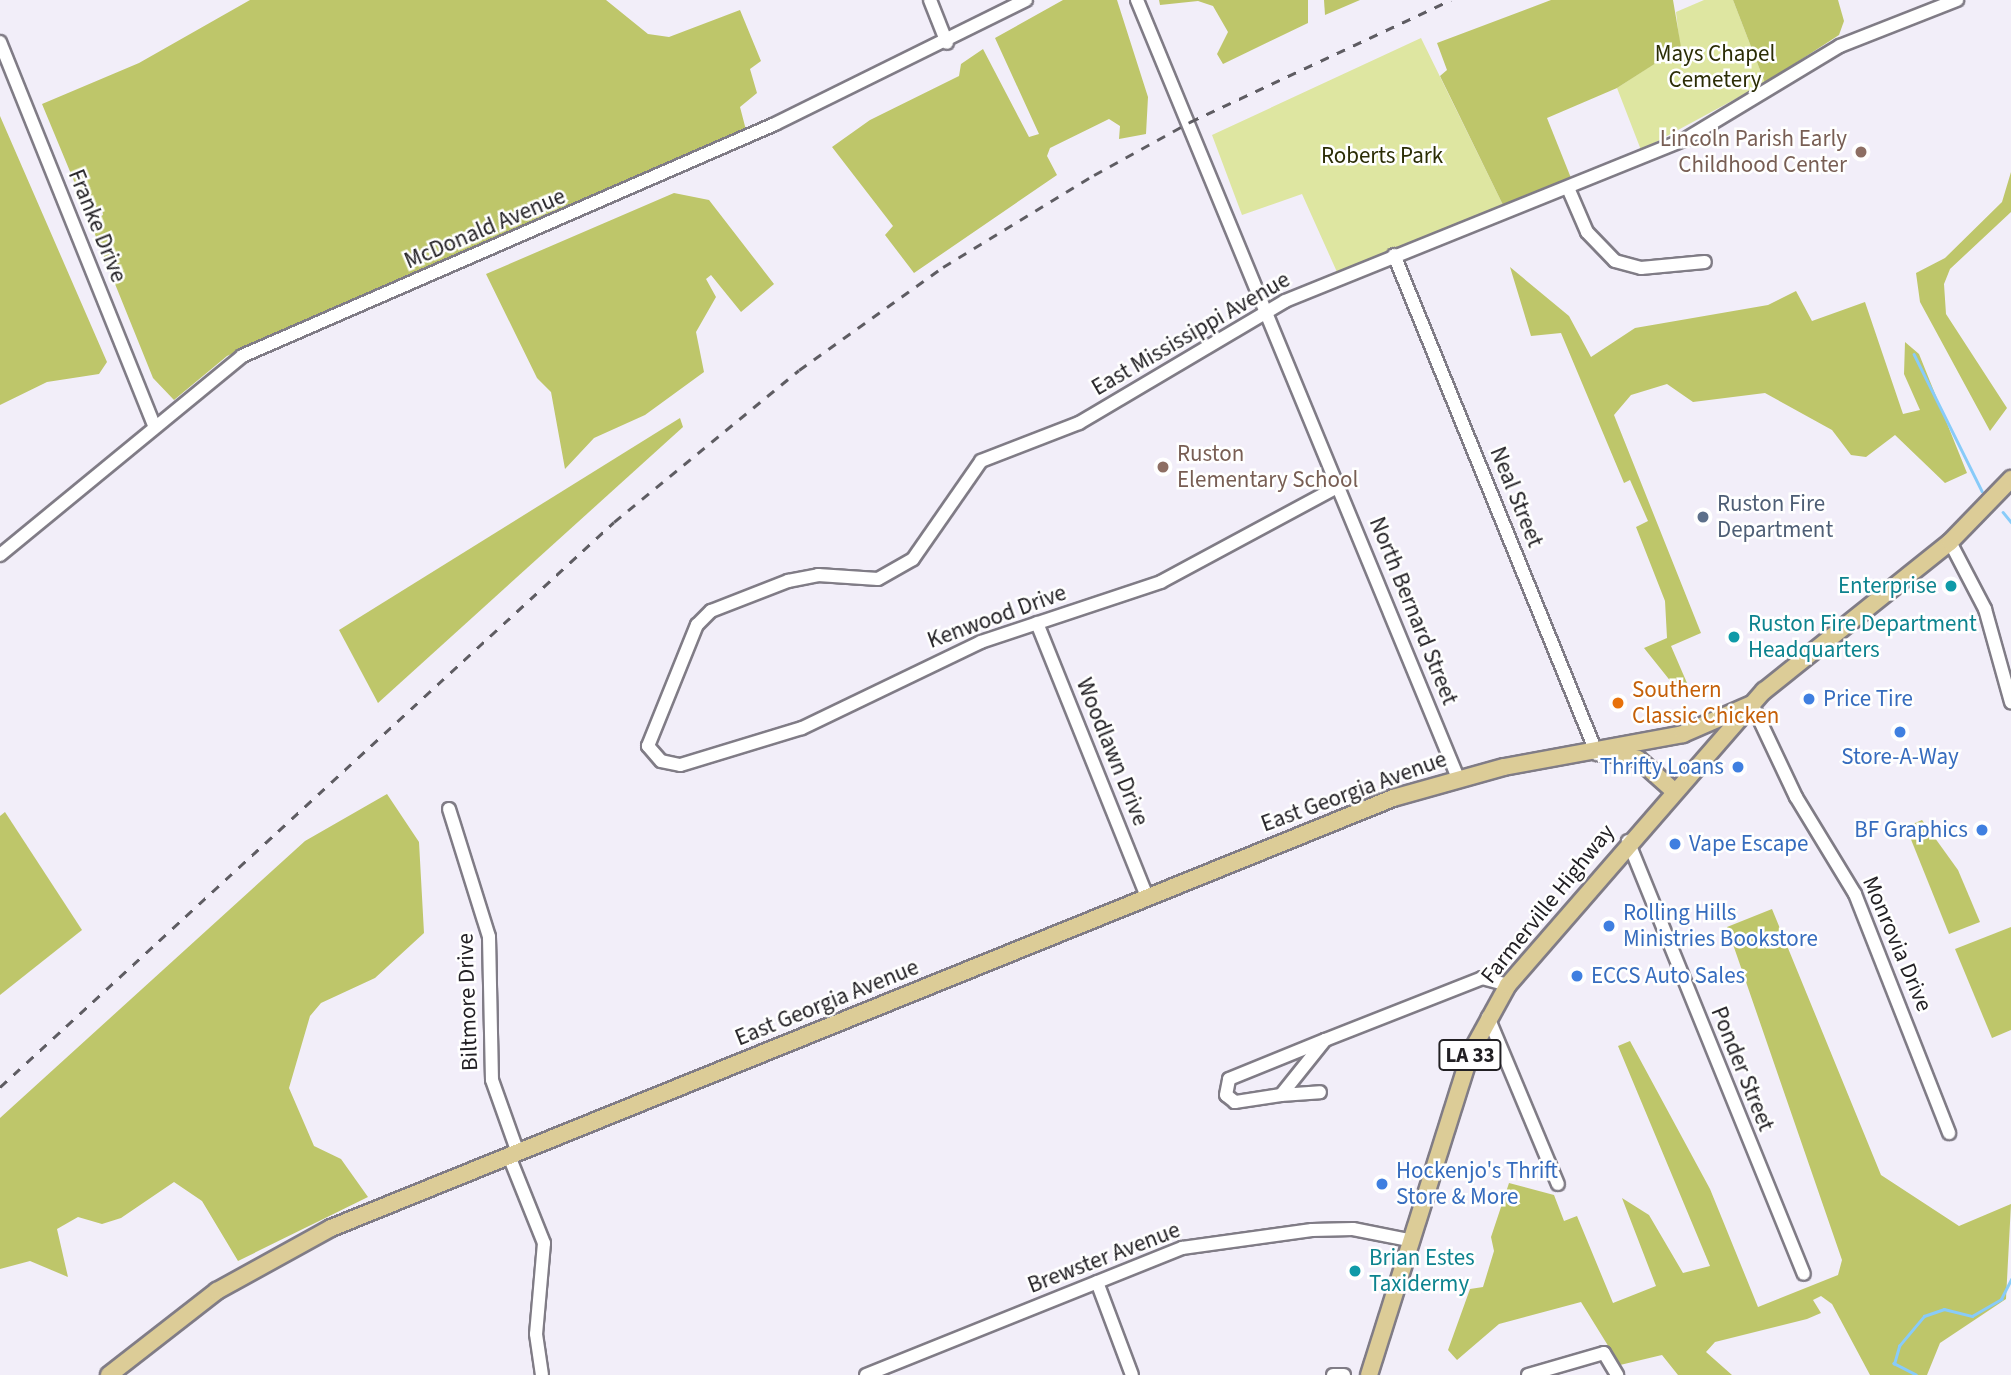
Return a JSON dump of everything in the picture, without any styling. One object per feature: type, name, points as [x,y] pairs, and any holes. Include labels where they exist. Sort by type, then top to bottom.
[{"type":"main road","points":[[1597,754],[1638,759],[1673,790],[1752,704],[1951,542],[2011,479]]},
{"type":"main road","points":[[1597,754],[1683,734],[1752,704]]},
{"type":"main road","name":"East Georgia Avenue","points":[[109,1375],[217,1291],[277,1255],[513,1154],[1147,896],[1458,778],[1597,754]]},
{"type":"main road","name":"Farmerville Highway","points":[[1369,1375],[1408,1240],[1488,1017],[1508,985],[1673,790]]},
{"type":"street","points":[[930,0],[947,43]]},
{"type":"street","name":"McDonald Avenue","points":[[0,555],[154,425],[242,356],[947,43],[1026,0]]},
{"type":"street","name":"North Bernard Street","points":[[1137,0],[1458,778]]},
{"type":"street","name":"East Mississippi Avenue","points":[[661,761],[648,738],[697,625],[711,611],[788,580],[818,575],[878,579],[913,559],[981,461],[1079,423],[1264,312],[1394,255],[1684,140],[1840,46],[1957,0]]},
{"type":"street","name":"Franke Drive","points":[[0,42],[154,425]]},
{"type":"street","points":[[1568,188],[1587,232],[1615,261],[1641,268],[1705,262]]},
{"type":"street","name":"Neal Street","points":[[1394,255],[1597,754]]},
{"type":"street","name":"Kenwood Drive","points":[[661,761],[691,763],[802,728],[951,654],[1161,582],[1339,486]]},
{"type":"street","points":[[1951,542],[1985,609],[2011,702]]},
{"type":"street","name":"Woodlawn Drive","points":[[1037,623],[1147,896]]},
{"type":"street","name":"Monrovia Drive","points":[[1752,704],[1796,797],[1855,894],[1949,1133]]},
{"type":"street","name":"Biltmore Drive","points":[[449,808],[487,928],[492,1080],[513,1154],[544,1243],[536,1334],[541,1375]]},
{"type":"street","name":"Ponder Street","points":[[1628,841],[1804,1274]]},
{"type":"street","points":[[1320,1091],[1234,1102],[1223,1089],[1229,1079],[1486,976],[1508,985]]},
{"type":"street","points":[[1488,1017],[1558,1184]]},
{"type":"street","points":[[1281,1095],[1325,1040]]},
{"type":"street","name":"Brewster Avenue","points":[[866,1375],[1182,1248],[1238,1238],[1353,1229],[1408,1240]]},
{"type":"street","points":[[1097,1282],[1132,1375]]},
{"type":"street","points":[[1528,1375],[1604,1353],[1617,1375]]},
{"type":"street","points":[[1334,1375],[1344,1375]]},
{"type":"green space","points":[[250,0],[606,0],[648,34],[669,37],[740,10],[761,61],[750,69],[757,93],[740,107],[746,130],[227,356],[174,400],[153,378],[90,222],[103,215],[102,209],[86,210],[42,104],[139,63]]},
{"type":"green space","points":[[1063,0],[1117,0],[1148,97],[1146,134],[1119,139],[1120,126],[1109,119],[1050,148],[1047,156],[1057,175],[914,273],[885,235],[893,226],[832,147],[870,120],[959,76],[961,64],[983,49],[1029,137],[1039,134],[995,38]]},
{"type":"green space","points":[[1159,0],[1308,0],[1308,23],[1223,64],[1217,54],[1228,32],[1213,6],[1198,1],[1160,5]]},
{"type":"green space","points":[[1324,0],[1360,0],[1325,15]]},
{"type":"green space","points":[[1551,0],[1673,0],[1681,47],[1617,88],[1547,118],[1571,178],[1503,205],[1440,76],[1447,70],[1437,43]]},
{"type":"green space","name":"Mays Chapel Cemetery","points":[[1704,0],[1733,0],[1765,83],[1641,150],[1617,88],[1680,47],[1676,12]]},
{"type":"green space","points":[[1733,0],[1838,0],[1844,21],[1839,35],[1765,83]]},
{"type":"green space","name":"Roberts Park","points":[[1421,38],[1503,205],[1337,272],[1302,194],[1242,215],[1212,135]]},
{"type":"green space","points":[[0,116],[107,362],[99,374],[47,382],[0,405]]},
{"type":"green space","points":[[2011,172],[2011,212],[1950,269],[1944,284],[1946,314],[2007,408],[1990,431],[1920,302],[1916,273],[1945,258],[2002,202]]},
{"type":"green space","points":[[674,193],[709,200],[774,284],[741,312],[711,275],[706,279],[716,297],[696,332],[704,372],[645,415],[594,438],[565,469],[551,392],[537,378],[486,274]]},
{"type":"green space","points":[[1510,267],[1569,316],[1591,357],[1635,328],[1768,305],[1796,291],[1812,321],[1865,302],[1903,414],[1920,410],[1904,374],[1905,342],[1919,354],[1967,473],[1945,483],[1895,435],[1866,457],[1851,455],[1832,430],[1765,393],[1693,402],[1667,384],[1631,395],[1614,415],[1701,633],[1671,646],[1687,683],[1676,688],[1644,648],[1667,638],[1665,601],[1636,527],[1648,521],[1630,480],[1624,483],[1561,333],[1531,336]]},
{"type":"green space","points":[[680,418],[683,427],[378,703],[339,630]]},
{"type":"green space","points":[[387,794],[419,842],[424,933],[375,978],[321,1003],[310,1016],[289,1088],[314,1146],[341,1159],[368,1197],[238,1261],[202,1201],[174,1182],[121,1218],[102,1224],[78,1217],[57,1229],[68,1277],[30,1261],[0,1269],[0,1118],[305,841]]},
{"type":"green space","points":[[5,812],[82,930],[0,995],[0,816]]},
{"type":"green space","points":[[1922,820],[1958,870],[1980,922],[1949,934],[1906,827]]},
{"type":"green space","points":[[1772,909],[1881,1175],[1959,1226],[2011,1204],[2006,1299],[1940,1343],[1927,1375],[1870,1375],[1832,1304],[1821,1296],[1813,1300],[1821,1313],[1715,1342],[1706,1352],[1732,1375],[1678,1375],[1662,1355],[1620,1365],[1581,1302],[1499,1324],[1457,1360],[1448,1350],[1470,1289],[1483,1287],[1494,1251],[1491,1237],[1509,1183],[1554,1195],[1564,1221],[1577,1216],[1613,1303],[1656,1286],[1622,1198],[1649,1215],[1683,1273],[1710,1266],[1618,1046],[1630,1041],[1710,1189],[1758,1307],[1838,1275],[1842,1260],[1727,927]]},
{"type":"green space","points":[[2011,927],[2011,1030],[1992,1038],[1955,949]]},
{"type":"waterway","points":[[1914,354],[1982,491]]},
{"type":"waterway","points":[[2003,512],[2011,522]]},
{"type":"waterway","points":[[1916,1375],[1894,1364],[1899,1346],[1924,1316],[1944,1309],[1972,1316],[2001,1299],[2011,1279]]},
{"type":"railway","points":[[0,1087],[614,522],[799,370],[943,267],[1094,175],[1190,122],[1451,0]]},
{"type":"place","name":"Lincoln Parish Early Childhood Center","points":[[1861,152]]},
{"type":"place","name":"Ruston Elementary School","points":[[1163,467]]},
{"type":"place","name":"Ruston Fire Department","points":[[1703,517]]},
{"type":"place","name":"Enterprise","points":[[1951,586]]},
{"type":"place","name":"Ruston Fire Department Headquarters","points":[[1734,637]]},
{"type":"place","name":"Price Tire","points":[[1809,699]]},
{"type":"place","name":"Southern Classic Chicken","points":[[1618,703]]},
{"type":"place","name":"Store-A-Way","points":[[1900,732]]},
{"type":"place","name":"Thrifty Loans","points":[[1738,767]]},
{"type":"place","name":"BF Graphics","points":[[1982,830]]},
{"type":"place","name":"Vape Escape","points":[[1675,844]]},
{"type":"place","name":"Rolling Hills Ministries Bookstore","points":[[1609,926]]},
{"type":"place","name":"ECCS Auto Sales","points":[[1577,976]]},
{"type":"place","name":"Hockenjo's Thrift Store & More","points":[[1382,1184]]},
{"type":"place","name":"Brian Estes Taxidermy","points":[[1355,1271]]}]
